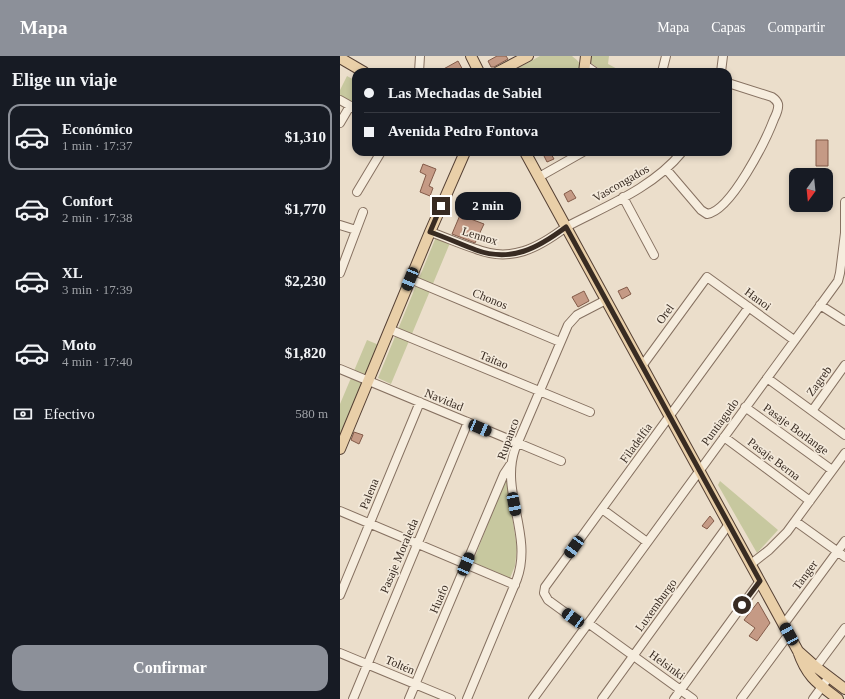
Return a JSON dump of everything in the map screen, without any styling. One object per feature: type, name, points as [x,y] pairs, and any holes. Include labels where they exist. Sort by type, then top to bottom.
[{"type":"main road","points":[[471,56],[478,68]]},
{"type":"main road","points":[[506,68],[528,56]]},
{"type":"main road","points":[[342,58],[358,68]]},
{"type":"main road","points":[[340,449],[342,437],[368,381],[462,156]]},
{"type":"main road","points":[[527,156],[798,651],[807,672],[822,687],[838,699]]},
{"type":"main road","points":[[798,651],[845,689]]},
{"type":"street","points":[[419,68],[420,56]]},
{"type":"street","points":[[663,68],[666,56]]},
{"type":"street","points":[[722,68],[723,56]]},
{"type":"street","points":[[666,169],[701,210],[708,214],[714,212],[739,184],[760,151],[778,109],[778,104],[772,97],[732,84]]},
{"type":"street","points":[[340,100],[352,106]]},
{"type":"street","points":[[340,123],[352,108]]},
{"type":"street","points":[[357,192],[379,156]]},
{"type":"street","points":[[539,177],[577,156]]},
{"type":"street","name":"Vascongados","points":[[566,227],[650,182],[666,169],[678,156]]},
{"type":"street","points":[[623,197],[654,254]]},
{"type":"street","name":"Puntiagudo","points":[[533,699],[836,283],[840,275],[845,233],[845,202]]},
{"type":"street","points":[[340,273],[363,212]]},
{"type":"street","points":[[340,225],[356,230]]},
{"type":"street","name":"Lennox","points":[[430,232],[477,250],[502,255],[521,253],[556,235],[566,227]]},
{"type":"street","name":"Hanoi","points":[[707,277],[794,340]]},
{"type":"street","name":"Orel","points":[[642,366],[707,277]]},
{"type":"street","name":"Chonos","points":[[410,279],[560,342]]},
{"type":"street","name":"Rupanco","points":[[467,699],[515,585],[521,566],[522,547],[511,485],[510,464],[517,443],[568,325],[574,318],[606,300]]},
{"type":"street","points":[[820,305],[845,321]]},
{"type":"street","name":"Filadelfia","points":[[544,593],[547,585],[749,307]]},
{"type":"street","name":"Taitao","points":[[389,329],[590,412]]},
{"type":"street","name":"Zagreb","points":[[812,411],[845,366]]},
{"type":"street","name":"Navidad","points":[[340,370],[561,461]]},
{"type":"street","points":[[767,378],[845,435]]},
{"type":"street","name":"Palena","points":[[340,595],[420,402]]},
{"type":"street","name":"Pasaje Borlange","points":[[745,407],[832,470]]},
{"type":"street","name":"Pasaje Moraleda","points":[[353,699],[468,422]]},
{"type":"street","name":"Pasaje Berna","points":[[724,437],[810,501]]},
{"type":"street","points":[[750,564],[778,542],[845,453]]},
{"type":"street","name":"Huafo","points":[[409,699],[504,474],[510,464]]},
{"type":"street","points":[[602,509],[647,542]]},
{"type":"street","points":[[340,511],[515,585]]},
{"type":"street","points":[[795,521],[845,557]]},
{"type":"street","name":"Luxemburgo","points":[[602,699],[729,524]]},
{"type":"street","name":"Tanger","points":[[741,699],[845,541]]},
{"type":"street","points":[[674,699],[760,581]]},
{"type":"street","name":"Helsinki","points":[[544,593],[548,600],[633,655],[693,699]]},
{"type":"street","points":[[816,667],[845,628]]},
{"type":"street","name":"Toltén","points":[[340,653],[451,699]]},
{"type":"street","points":[[813,699],[829,677]]},
{"type":"green space","points":[[540,56],[572,56],[578,61],[581,67],[581,68],[518,68]]},
{"type":"green space","points":[[592,56],[609,56],[608,64],[616,68],[598,68],[591,63]]},
{"type":"green space","points":[[347,76],[352,79],[352,103],[340,96],[340,90]]},
{"type":"green space","points":[[436,237],[450,243],[391,384],[378,378]]},
{"type":"green space","points":[[367,340],[379,345],[340,439],[340,404]]},
{"type":"green space","points":[[506,477],[517,548],[515,566],[510,578],[473,562]]},
{"type":"green space","points":[[720,481],[778,530],[757,553],[718,485]]},
{"type":"building","points":[[497,56],[506,56],[508,59],[494,67],[491,67],[488,61]]},
{"type":"building","points":[[458,61],[462,68],[445,68]]},
{"type":"building","points":[[816,140],[828,140],[828,166],[816,166]]},
{"type":"building","points":[[544,156],[552,156],[554,159],[547,162]]},
{"type":"building","points":[[423,164],[436,169],[429,186],[433,188],[430,196],[420,192],[426,175],[420,172]]},
{"type":"building","points":[[571,190],[576,198],[568,202],[564,194]]},
{"type":"building","points":[[460,215],[484,224],[475,243],[452,234]]},
{"type":"building","points":[[627,287],[631,294],[622,299],[618,291]]},
{"type":"building","points":[[584,291],[589,301],[578,307],[572,297]]},
{"type":"building","points":[[354,432],[363,435],[359,444],[351,440]]},
{"type":"building","points":[[710,516],[714,521],[707,529],[702,526]]},
{"type":"building","points":[[758,602],[770,623],[757,641],[749,636],[755,628],[744,620]]},
{"type":"route","points":[[441,206],[430,232],[477,250],[493,254],[512,255],[521,253],[556,235],[566,227],[760,581],[742,605]]}]
